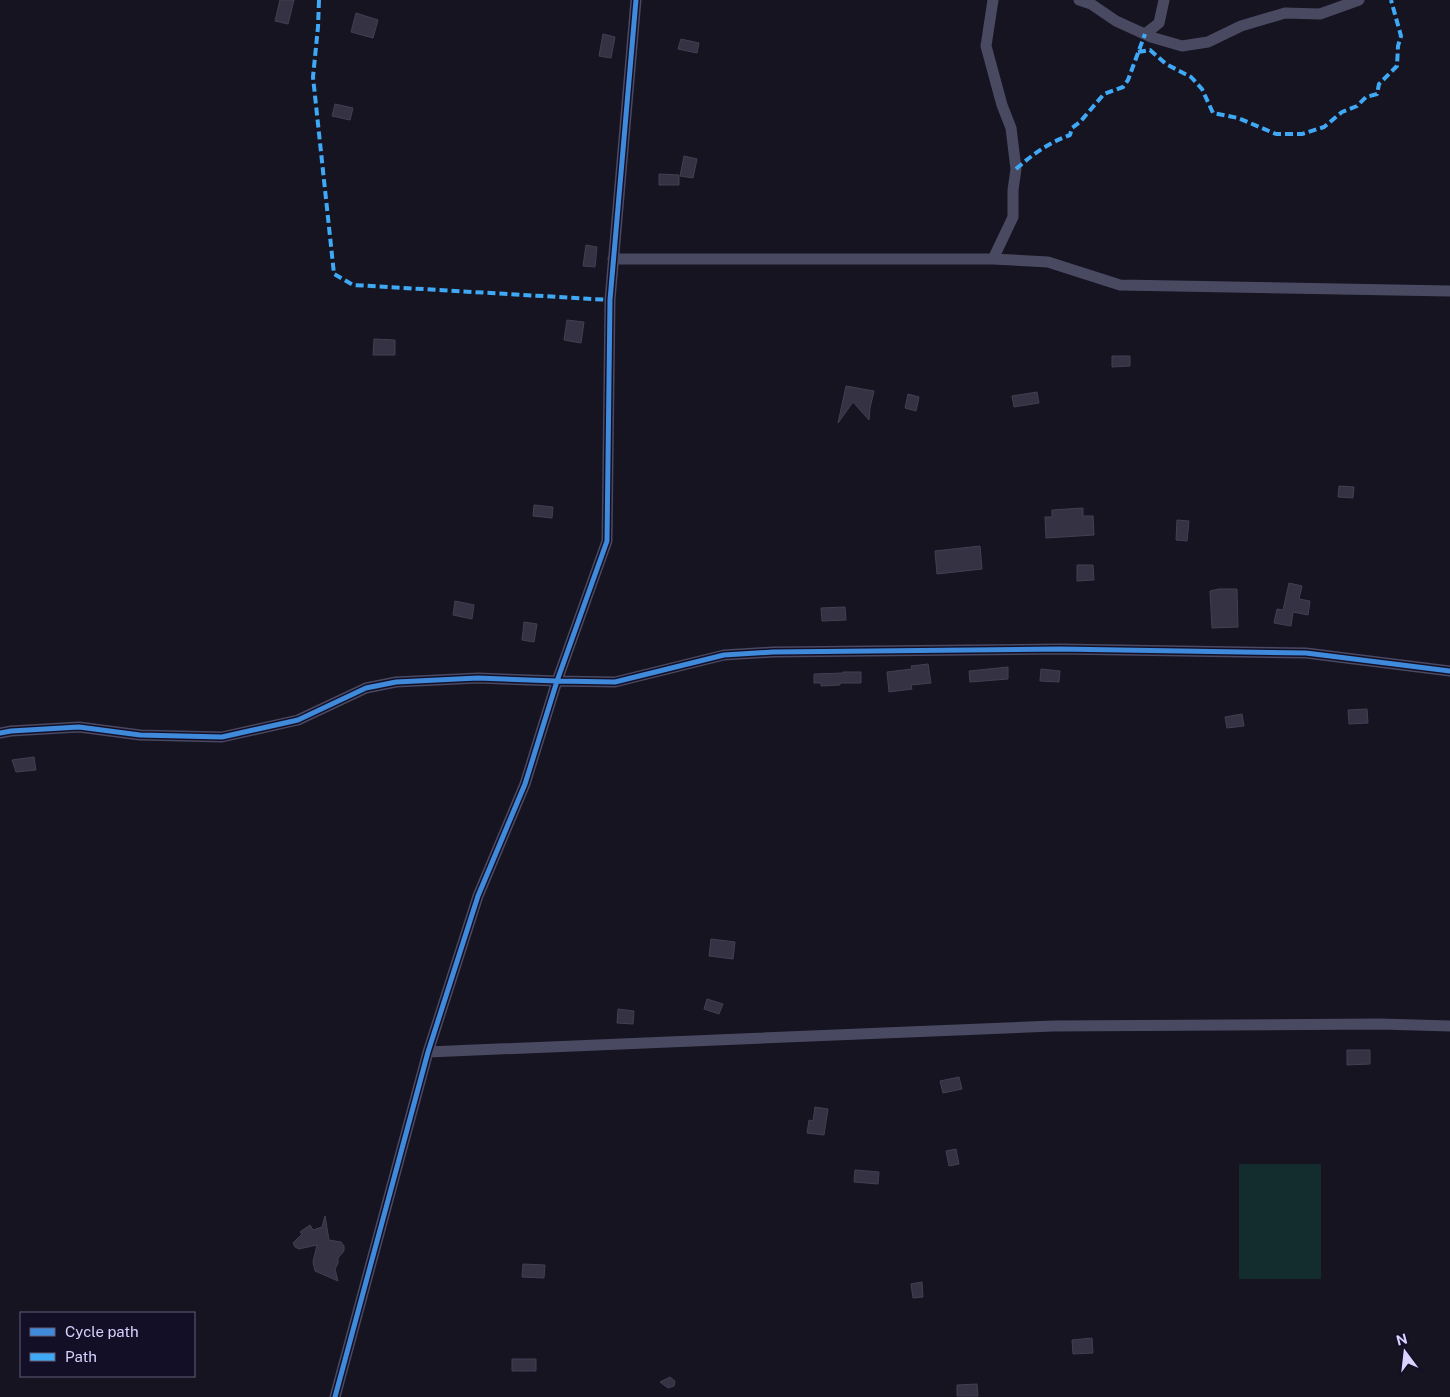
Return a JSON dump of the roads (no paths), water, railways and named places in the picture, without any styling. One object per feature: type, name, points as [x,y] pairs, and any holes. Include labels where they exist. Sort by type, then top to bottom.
[{"type":"street","points":[[335,1397],[428,1052],[478,896],[525,784],[557,682],[607,541],[610,300],[636,0]]},
{"type":"street","points":[[993,259],[1013,216],[1013,190],[1016,169],[1011,128],[1002,105],[986,46],[994,0]]},
{"type":"street","points":[[1079,0],[1091,4],[1116,21],[1145,34],[1182,46],[1208,42],[1241,26],[1276,16],[1284,14],[1320,14],[1360,0]]},
{"type":"street","points":[[1145,34],[1159,23],[1164,0]]},
{"type":"street","points":[[613,258],[993,259],[1048,262],[1120,285],[1450,291]]},
{"type":"street","points":[[0,733],[79,727],[140,735],[222,737],[298,720],[366,688],[396,682],[478,678],[557,682],[615,682],[724,655],[773,652],[1060,649],[1306,653],[1450,672]]},
{"type":"street","points":[[428,1052],[1053,1026],[1380,1024],[1450,1026]]}]
